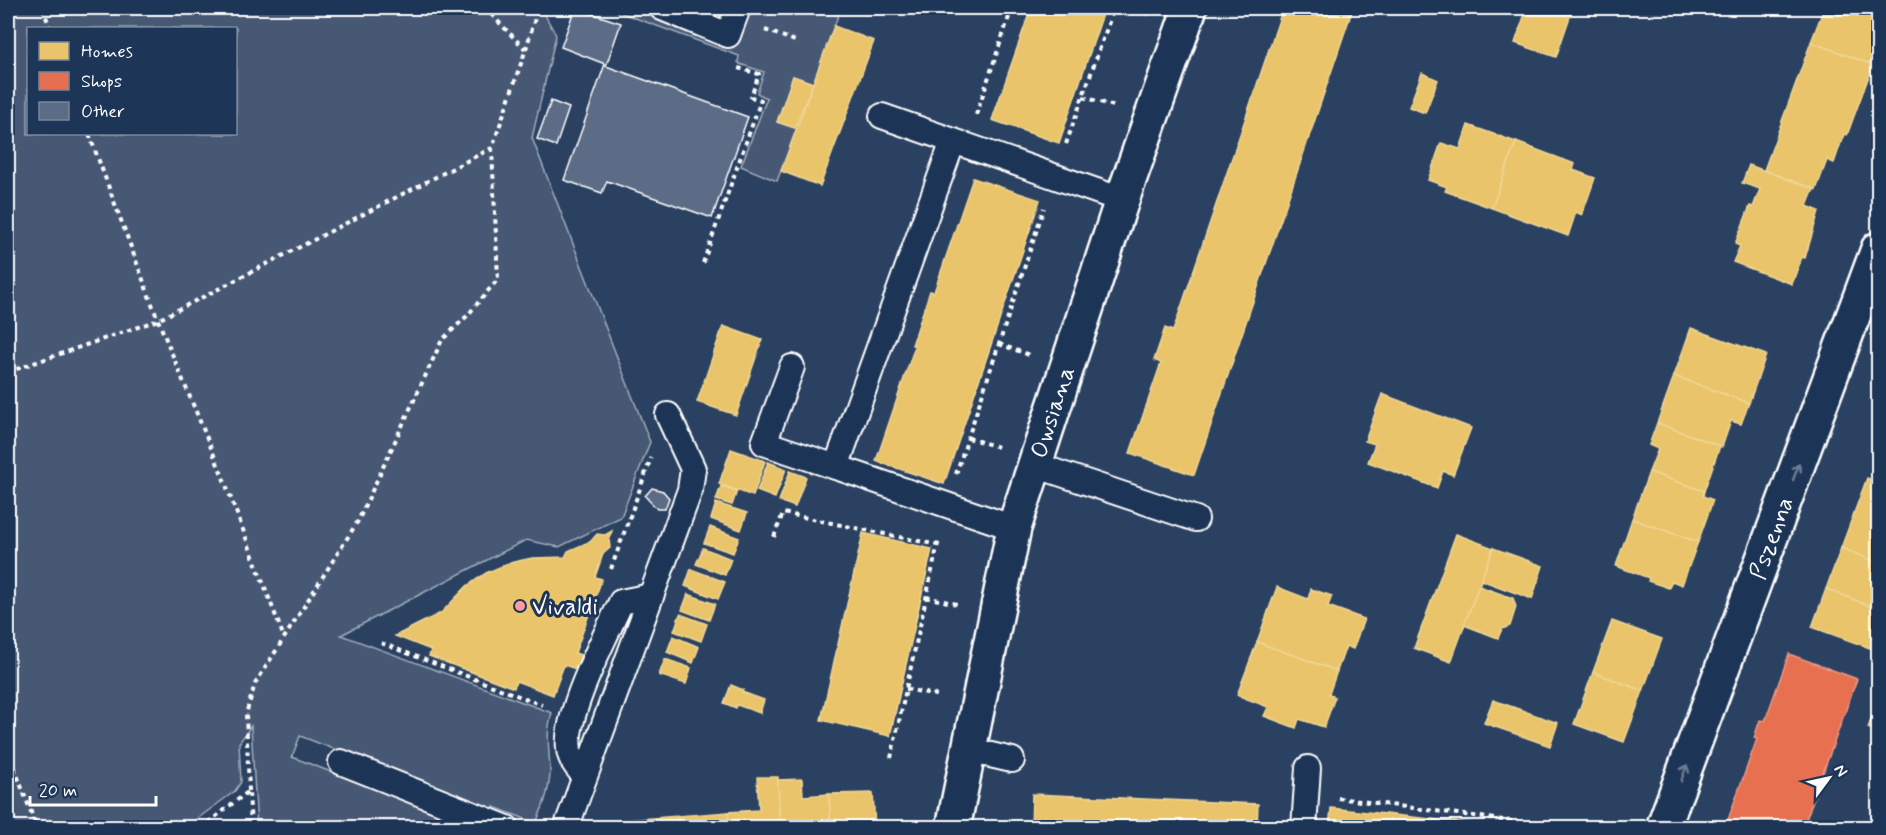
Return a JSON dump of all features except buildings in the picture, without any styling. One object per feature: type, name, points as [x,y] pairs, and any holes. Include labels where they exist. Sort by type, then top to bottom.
[{"type":"street","name":"Owsiana","points":[[953,828],[1014,528],[1122,200],[1190,8]]},
{"type":"street","name":"Pszenna","points":[[1664,828],[1878,249]]},
{"type":"lane","points":[[662,8],[728,35],[738,8]]},
{"type":"lane","points":[[882,116],[1122,200]]},
{"type":"lane","points":[[837,467],[959,143]]},
{"type":"lane","points":[[792,367],[764,443],[1014,528]]},
{"type":"lane","points":[[566,828],[693,478],[690,460],[668,415]]},
{"type":"lane","points":[[1035,465],[1196,519]]},
{"type":"lane","points":[[584,776],[570,757],[567,734],[577,701],[621,602],[651,596]]},
{"type":"lane","points":[[969,750],[1012,760]]},
{"type":"lane","points":[[341,762],[507,828]]},
{"type":"lane","points":[[1304,828],[1308,768]]},
{"type":"path","points":[[43,8],[50,27]]},
{"type":"path","points":[[485,8],[526,49]]},
{"type":"path","points":[[251,828],[246,714],[255,684],[358,521],[442,339],[467,316],[498,279],[492,148],[526,49],[537,8]]},
{"type":"path","points":[[959,143],[1012,8]]},
{"type":"path","points":[[891,758],[945,505],[1114,8]]},
{"type":"path","points":[[761,28],[798,42]]},
{"type":"path","points":[[703,263],[761,100],[751,97],[759,74],[733,66]]},
{"type":"path","points":[[1083,97],[1122,109]]},
{"type":"path","points":[[89,135],[158,320],[284,636]]},
{"type":"path","points":[[8,372],[158,320],[492,148]]},
{"type":"path","points":[[999,344],[1037,358]]},
{"type":"path","points":[[968,438],[1007,449]]},
{"type":"path","points":[[774,537],[783,513],[938,545]]},
{"type":"path","points":[[926,597],[966,606]]},
{"type":"path","points":[[381,643],[549,708]]},
{"type":"path","points":[[906,689],[947,697]]},
{"type":"path","points":[[8,751],[37,828]]},
{"type":"path","points":[[201,828],[249,791]]},
{"type":"path","points":[[1332,797],[1563,828]]},
{"type":"shaded area","points":[[8,8],[541,8],[556,35],[532,138],[650,442],[621,517],[559,547],[526,540],[341,635],[552,713],[548,736],[549,781],[536,823],[494,807],[492,810],[300,736],[292,757],[475,827],[257,827],[251,726],[239,743],[241,782],[235,791],[186,827],[8,827]]},
{"type":"shaded area","points":[[608,8],[841,8],[813,83],[793,76],[777,122],[795,128],[805,99],[808,100],[777,181],[741,166],[767,98],[757,93],[764,72],[740,64],[739,56]]},
{"type":"place","name":"Vivaldi","points":[[520,606]]}]
